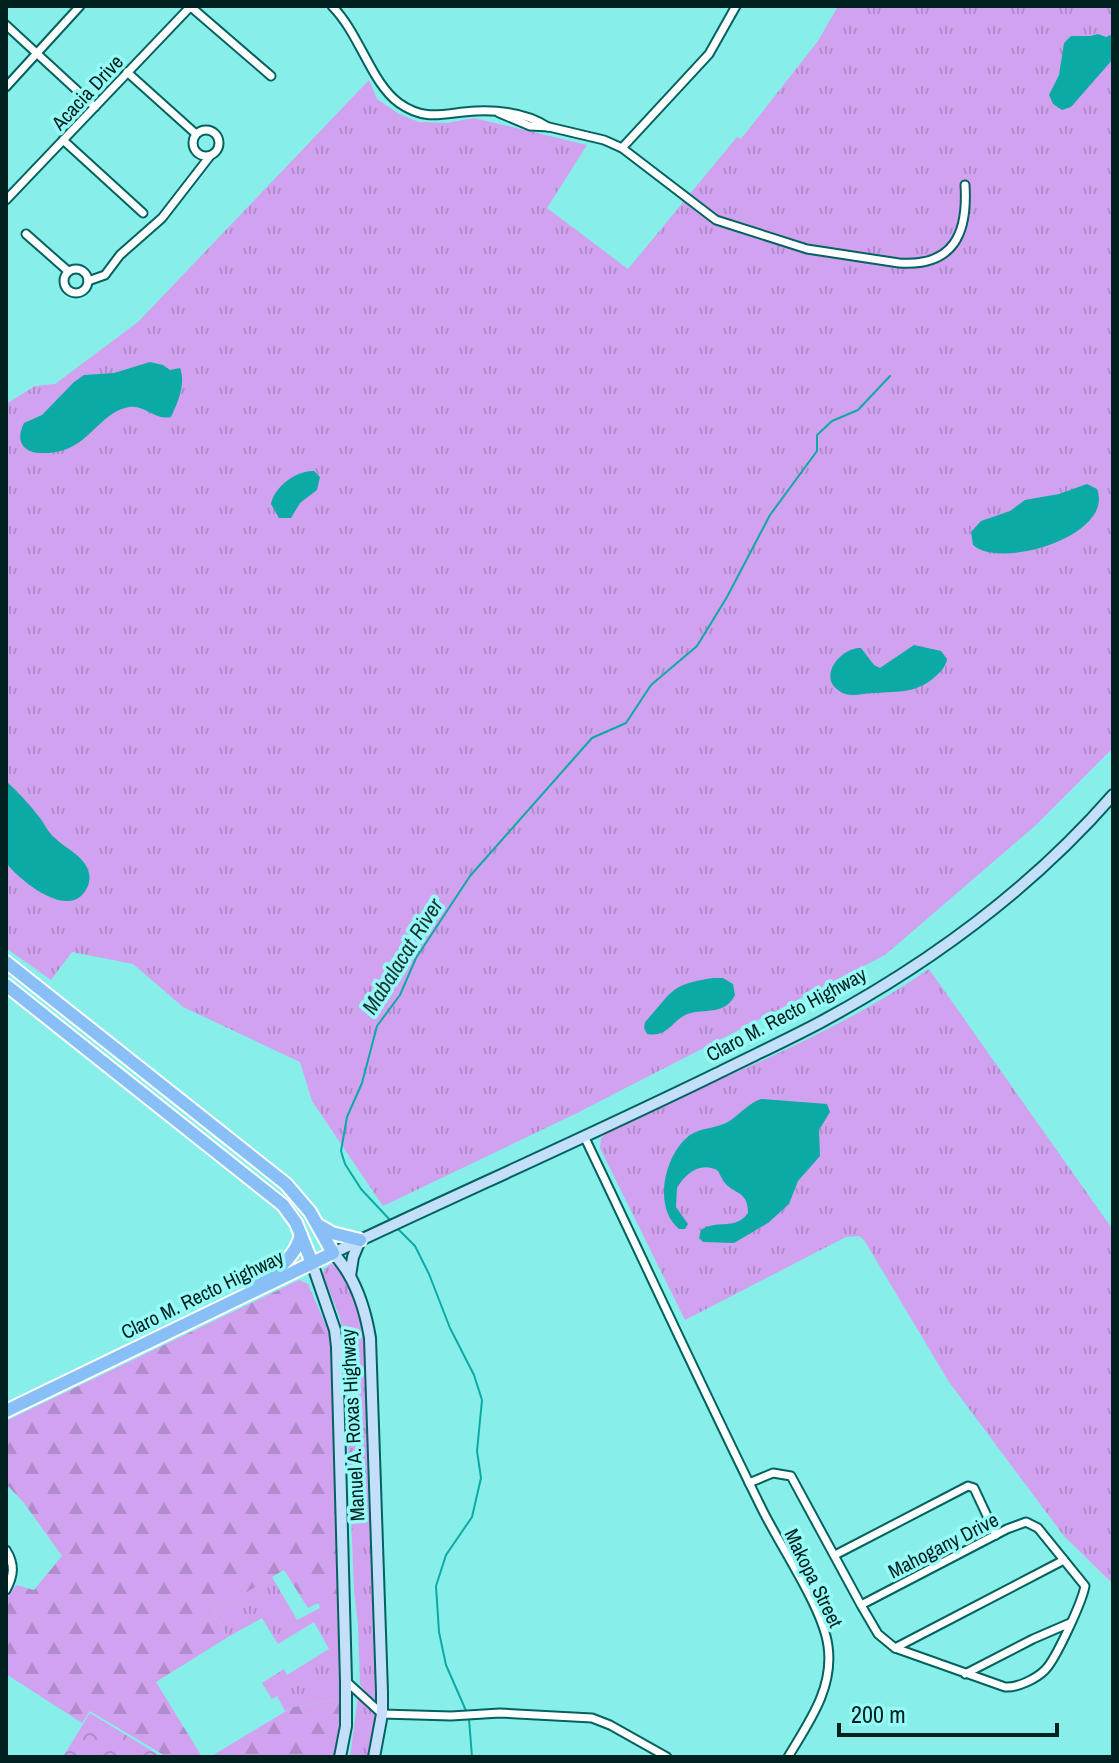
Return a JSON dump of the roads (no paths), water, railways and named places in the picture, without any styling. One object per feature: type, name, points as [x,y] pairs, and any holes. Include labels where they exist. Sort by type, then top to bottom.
[{"type":"main road","name":"Claro M. Recto Highway","points":[[6,1411],[246,1293],[816,1025],[920,963],[965,932],[1037,872],[1113,795]]},
{"type":"main road","name":"Manuel A. Roxas Highway","points":[[6,962],[274,1174],[302,1203],[350,1278],[367,1318],[370,1338],[382,1714],[374,1757]]},
{"type":"main road","name":"Manuel A. Roxas Highway","points":[[6,985],[283,1205],[296,1223],[335,1330],[337,1347],[346,1681],[346,1726],[340,1757]]},
{"type":"main road","points":[[317,1224],[332,1233],[360,1240],[353,1257],[350,1278]]},
{"type":"main road","points":[[246,1293],[288,1259],[298,1246],[301,1235]]},
{"type":"street","points":[[6,87],[80,6]]},
{"type":"street","points":[[191,6],[271,76]]},
{"type":"street","name":"Acacia Drive","points":[[6,200],[191,6]]},
{"type":"street","points":[[332,6],[350,26],[383,86],[405,107],[435,116],[477,111],[524,115],[549,127],[604,140],[622,148],[716,220],[807,249],[899,263],[928,261],[954,244],[962,229],[966,212],[965,185]]},
{"type":"street","points":[[622,148],[709,54],[736,6]]},
{"type":"street","points":[[6,25],[95,107]]},
{"type":"street","points":[[127,72],[196,134]]},
{"type":"street","points":[[88,281],[83,271],[75,268],[68,271],[63,282],[70,292],[82,292],[88,281],[105,275],[120,255],[155,225],[219,147],[218,138],[208,130],[196,134]]},
{"type":"street","points":[[196,134],[193,142],[195,151],[201,156],[210,156]]},
{"type":"street","points":[[63,140],[143,213]]},
{"type":"street","points":[[26,234],[68,271]]},
{"type":"street","name":"Makopa Street","points":[[584,1136],[749,1483],[818,1616],[828,1643],[828,1668],[822,1696],[788,1757]]},
{"type":"street","points":[[749,1483],[773,1473],[791,1476],[861,1605]]},
{"type":"street","points":[[835,1555],[968,1486],[974,1488],[996,1535]]},
{"type":"street","name":"Mahogany Drive","points":[[1026,1522],[1032,1523],[1064,1560],[1085,1586],[1083,1597],[1046,1669],[1012,1688],[895,1648],[878,1634],[861,1605],[1026,1522]]},
{"type":"street","points":[[6,1550],[13,1564],[13,1572],[6,1590]]},
{"type":"street","points":[[895,1648],[1064,1560]]},
{"type":"street","points":[[965,1674],[1070,1623]]},
{"type":"street","points":[[346,1681],[382,1714],[451,1716],[500,1713],[592,1718],[667,1757]]},
{"type":"water","points":[[1098,34],[1106,37],[1113,34],[1113,59],[1071,107],[1062,110],[1053,104],[1049,95],[1059,75],[1064,43],[1071,36]]},
{"type":"water","points":[[150,362],[170,370],[180,368],[182,387],[171,417],[160,417],[140,408],[129,407],[109,416],[83,439],[62,451],[35,453],[22,444],[20,435],[24,423],[42,415],[84,375],[114,373]]},
{"type":"water","points":[[314,471],[320,477],[317,490],[300,503],[291,518],[279,518],[271,504],[281,486],[301,473]]},
{"type":"water","points":[[1087,484],[1097,489],[1098,506],[1089,521],[1073,534],[1029,551],[987,552],[973,545],[971,532],[981,521],[1010,511],[1025,500],[1059,494]]},
{"type":"water","points":[[914,645],[941,651],[947,659],[940,672],[923,685],[900,691],[851,695],[842,693],[832,684],[831,670],[847,652],[861,648],[880,668]]},
{"type":"water","points":[[6,781],[53,836],[87,867],[89,880],[81,896],[63,901],[52,898],[31,886],[7,864]]},
{"type":"water","points":[[723,978],[733,984],[735,995],[727,1005],[685,1015],[661,1033],[647,1034],[645,1022],[667,996],[688,983]]},
{"type":"water","points":[[761,1099],[827,1104],[830,1112],[819,1130],[820,1156],[798,1181],[789,1204],[768,1223],[734,1243],[703,1242],[699,1238],[701,1230],[743,1218],[748,1213],[746,1200],[724,1182],[717,1170],[705,1167],[694,1170],[677,1188],[676,1207],[688,1224],[685,1229],[679,1229],[666,1208],[664,1194],[668,1167],[681,1143],[690,1135],[726,1123]]},
{"type":"waterway","name":"Mabalacat River","points":[[391,1221],[361,1189],[345,1164],[341,1151],[347,1117],[362,1083],[377,1026],[400,995],[416,958],[470,876],[592,738],[626,723],[651,685],[697,646],[770,515],[817,451],[817,435],[832,421],[858,410],[890,376]]},
{"type":"waterway","name":"Mabalacat River","points":[[398,1229],[415,1246],[429,1274],[482,1400],[477,1451],[481,1478],[472,1517],[446,1555],[436,1586],[439,1632],[446,1665],[467,1713]]},
{"type":"waterway","name":"Mabalacat River","points":[[469,1719],[472,1757]]}]
